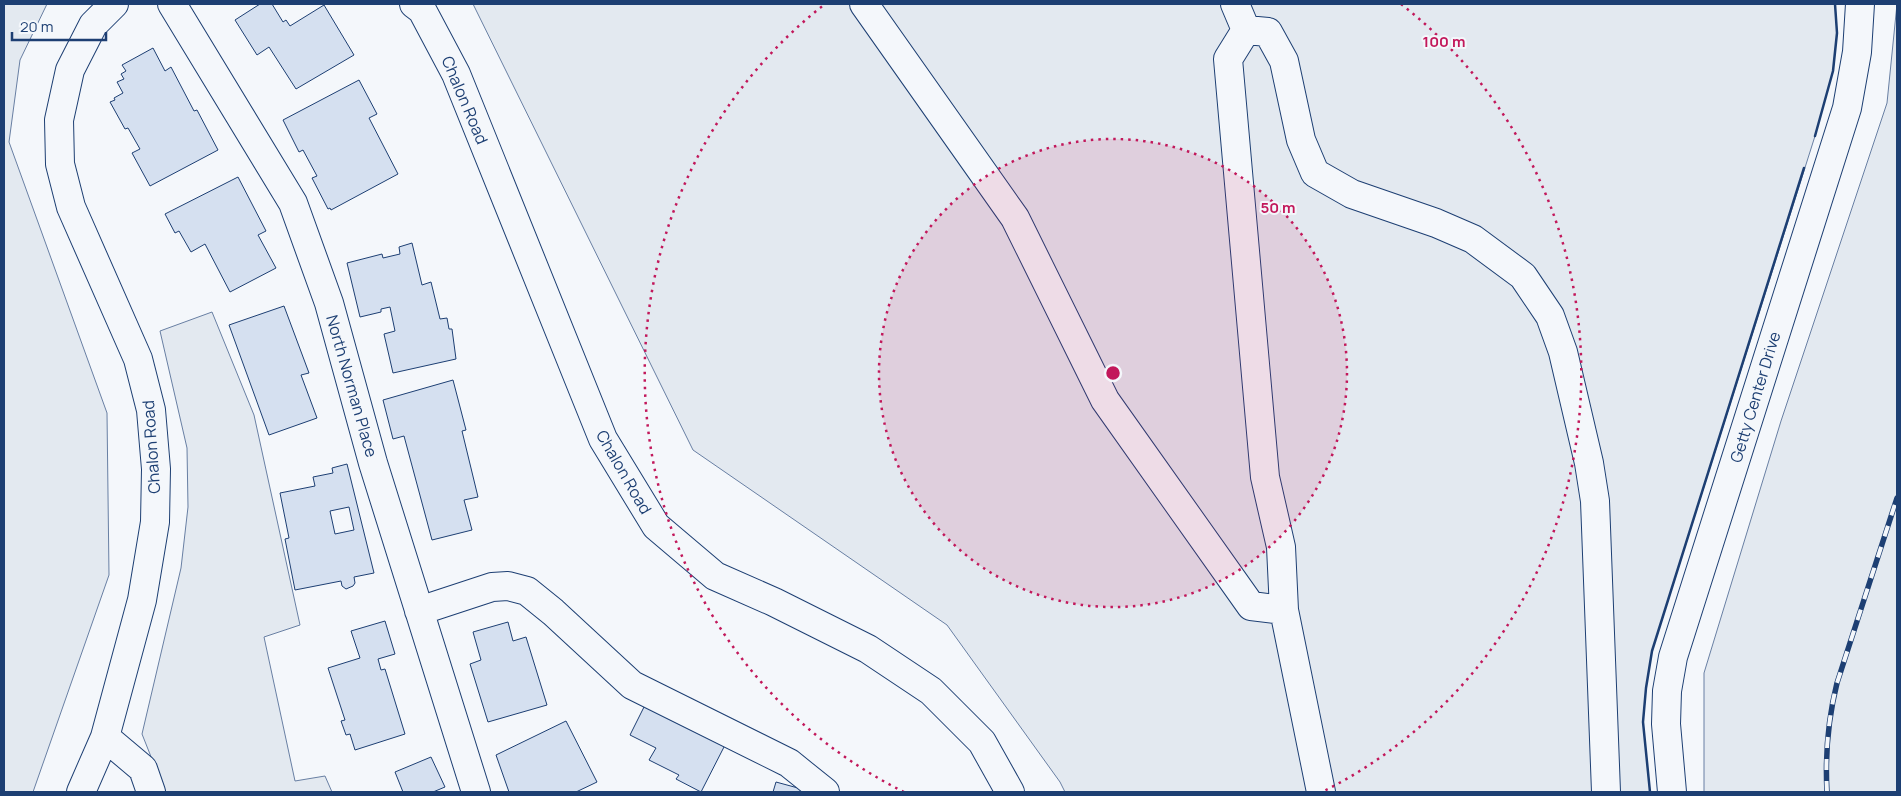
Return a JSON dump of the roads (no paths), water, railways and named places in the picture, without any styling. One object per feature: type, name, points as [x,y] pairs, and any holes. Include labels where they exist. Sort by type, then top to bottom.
[{"type":"street","name":"Chalon Road","points":[[81,792],[105,737],[142,600],[155,522],[156,469],[151,410],[138,359],[71,207],[60,164],[59,120],[70,70],[93,25],[114,4]]},
{"type":"street","name":"North Norman Place","points":[[172,4],[293,203],[329,303],[374,463],[476,792]]},
{"type":"street","name":"Chalon Road","points":[[414,4],[422,10],[456,74],[603,439],[656,526],[715,576],[774,602],[868,648],[931,691],[982,742],[1010,792]]},
{"type":"street","points":[[864,4],[1015,218],[1105,400],[1251,606],[1284,610]]},
{"type":"street","points":[[1235,4],[1246,30]]},
{"type":"street","name":"Getty Center Drive","points":[[1672,792],[1666,724],[1667,691],[1673,657],[1847,108],[1858,52],[1860,4]]},
{"type":"street","points":[[1246,30],[1228,59],[1265,477],[1281,547],[1284,610],[1322,792]]},
{"type":"street","points":[[1246,30],[1268,32],[1284,61],[1301,140],[1316,173],[1352,194],[1436,223],[1473,239],[1523,276],[1550,316],[1563,352],[1590,463],[1595,501],[1606,792]]},
{"type":"street","points":[[419,611],[492,587],[508,586],[527,591],[553,612],[632,685],[789,763],[825,792]]},
{"type":"street","points":[[105,737],[143,769],[150,792]]},
{"type":"railway","points":[[1827,792],[1826,764],[1828,737],[1837,683],[1897,498]]}]
